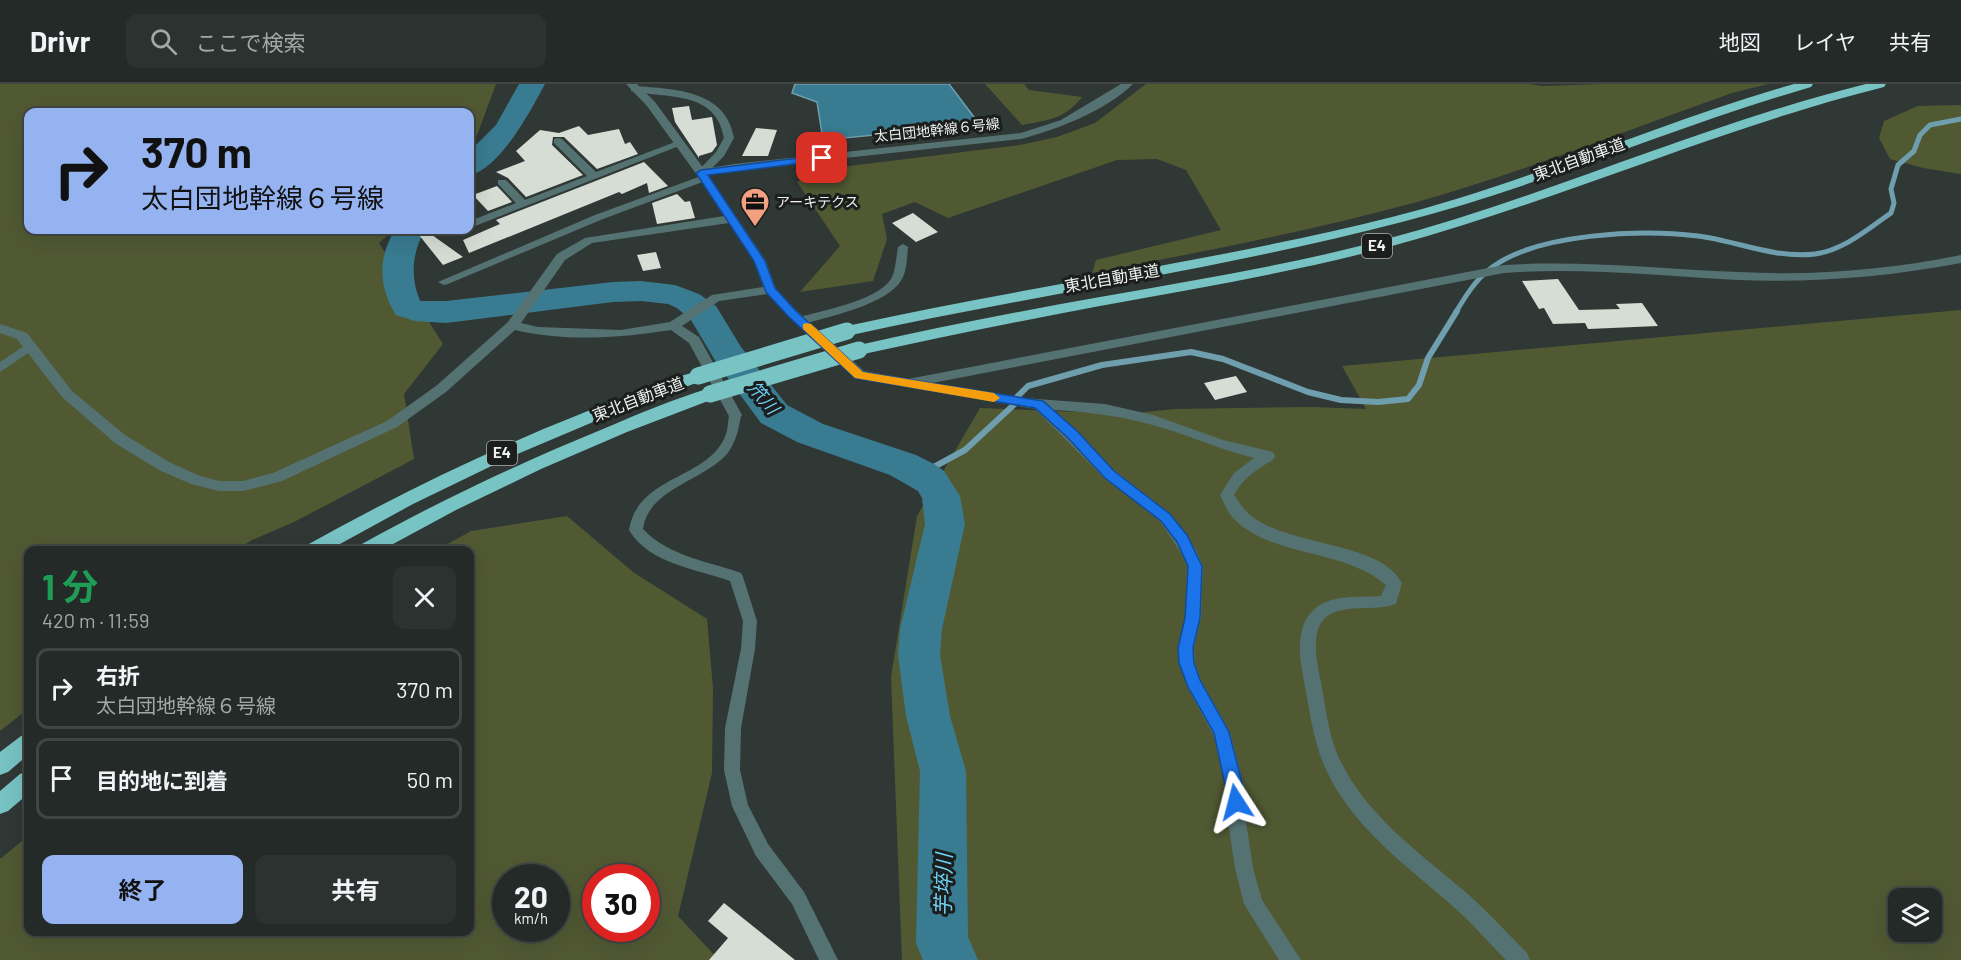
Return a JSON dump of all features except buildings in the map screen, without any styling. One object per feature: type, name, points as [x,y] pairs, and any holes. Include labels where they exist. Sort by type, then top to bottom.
[{"type":"highway","name":"東北自動車道","points":[[321,546],[364,521],[461,472],[617,404],[698,376],[847,331],[986,301],[1275,248],[1401,219],[1502,187],[1720,109],[1807,84]]},
{"type":"highway","name":"東北自動車道","points":[[374,546],[465,496],[551,456],[635,421],[710,394],[859,350],[993,321],[1357,252],[1484,215],[1745,120],[1880,84]]},
{"type":"highway","points":[[0,765],[24,746]]},
{"type":"highway","points":[[0,804],[24,784]]},
{"type":"street","name":"太白団地幹線６号線","points":[[703,175],[734,167],[1021,136],[1048,130],[1078,117],[1128,84]]},
{"type":"street","points":[[633,86],[711,104],[724,119],[729,138],[720,154],[703,175]]},
{"type":"street","points":[[633,86],[651,104],[703,175],[730,219],[760,261],[770,290],[800,321],[860,375],[1002,399],[1104,409],[1152,420],[1220,444],[1268,456],[1240,474],[1231,485],[1227,495],[1231,506],[1241,518],[1282,538],[1367,562],[1385,572],[1394,583],[1390,599],[1382,602],[1326,608],[1318,615],[1312,627],[1307,655],[1319,724],[1344,787],[1378,829],[1464,904],[1520,960]]},
{"type":"street","points":[[558,141],[594,176]]},
{"type":"street","points":[[474,223],[679,144]]},
{"type":"street","points":[[502,182],[522,204]]},
{"type":"street","points":[[0,328],[22,336],[67,394],[120,439],[164,466],[196,480],[219,486],[243,486],[277,477],[392,424],[441,389],[517,320],[561,257],[589,240],[730,219]]},
{"type":"street","points":[[912,382],[1497,270],[1523,267],[1596,267],[1740,276],[1849,275],[1935,265],[1961,259]]},
{"type":"street","points":[[517,320],[538,331],[621,334],[674,326],[716,298],[770,290]]},
{"type":"street","points":[[674,326],[694,340],[735,415]]},
{"type":"street","points":[[1031,403],[1072,435],[1109,474],[1165,518],[1188,550],[1195,566],[1193,618],[1186,648],[1186,663],[1193,682],[1221,732],[1236,790],[1236,815],[1244,868],[1254,904],[1291,960]]},
{"type":"lane","points":[[444,282],[703,175]]},
{"type":"lane","points":[[800,321],[854,305],[887,290],[896,279],[903,247]]},
{"type":"lane","points":[[0,368],[30,346]]},
{"type":"lane","points":[[735,415],[735,429],[723,449],[701,468],[658,494],[639,513],[636,531],[644,541],[662,554],[736,577],[750,621],[748,649],[733,728],[732,770],[740,806],[762,850],[798,898],[830,960]]},
{"type":"green space","points":[[0,84],[496,84],[474,143],[474,108],[24,108],[24,234],[389,234],[379,243],[443,344],[404,394],[414,459],[294,522],[243,546],[24,546],[24,712],[0,731]]},
{"type":"green space","points":[[985,84],[1024,84],[1029,90],[1082,97],[1062,114],[1048,120],[1022,125]]},
{"type":"green space","points":[[1146,84],[1528,84],[1543,86],[1768,84],[1732,93],[1536,164],[1417,202],[1296,232],[1092,273],[1096,260],[1221,230],[1186,170],[1157,159],[1117,160],[948,218],[915,202],[882,214],[887,239],[873,281],[800,292],[840,246],[797,182],[817,170],[1020,145],[1057,137],[1095,123]]},
{"type":"green space","points":[[1961,105],[1961,174],[1923,168],[1890,159],[1879,138],[1884,121],[1918,106]]},
{"type":"green space","points":[[1961,310],[1961,960],[902,960],[891,677],[917,516],[980,408],[1125,414],[1175,409],[1311,407],[1366,409],[1342,366]]},
{"type":"green space","points":[[567,516],[633,572],[707,619],[713,688],[712,773],[678,916],[719,960],[0,960],[0,859],[24,839],[24,936],[474,936],[474,546],[444,546],[471,531]]},
{"type":"water","points":[[795,84],[949,84],[980,125],[823,140],[817,102],[792,93]]},
{"type":"waterway","name":"笊川","points":[[474,163],[507,129],[532,84]]},
{"type":"waterway","points":[[1456,312],[1475,283],[1490,269],[1510,257],[1534,248],[1590,236],[1675,234],[1713,238],[1785,254],[1826,252],[1855,238],[1891,213],[1894,203],[1891,189],[1898,165],[1914,151],[1920,135],[1930,125],[1961,119]]},
{"type":"waterway","name":"笊川","points":[[408,234],[401,247],[398,280],[403,300],[408,308],[415,311],[446,312],[613,292],[641,291],[675,295],[704,313],[728,354],[774,414],[810,433],[903,465],[931,481],[941,496],[945,524],[921,629],[919,655],[928,716],[943,771],[942,943],[952,960]]},
{"type":"waterway","points":[[921,474],[965,450],[1018,401],[1016,398],[1028,386],[1102,365],[1191,352],[1223,359],[1308,392],[1341,400],[1378,402],[1408,399],[1419,385],[1428,358],[1457,311]]},
{"type":"slow traffic","points":[[807,326],[860,375],[912,382],[994,398]]},
{"type":"place","name":"アーキテクス","points":[[755,228]]},
{"type":"route","points":[[822,158],[734,167],[701,173],[760,261],[770,290],[860,375],[1038,404],[1109,474],[1165,518],[1182,538],[1195,566],[1193,618],[1186,648],[1186,663],[1193,682],[1221,732],[1236,790],[1236,802]]},
{"type":"water label","name":"芋埣川","points":[[944,885]]}]
